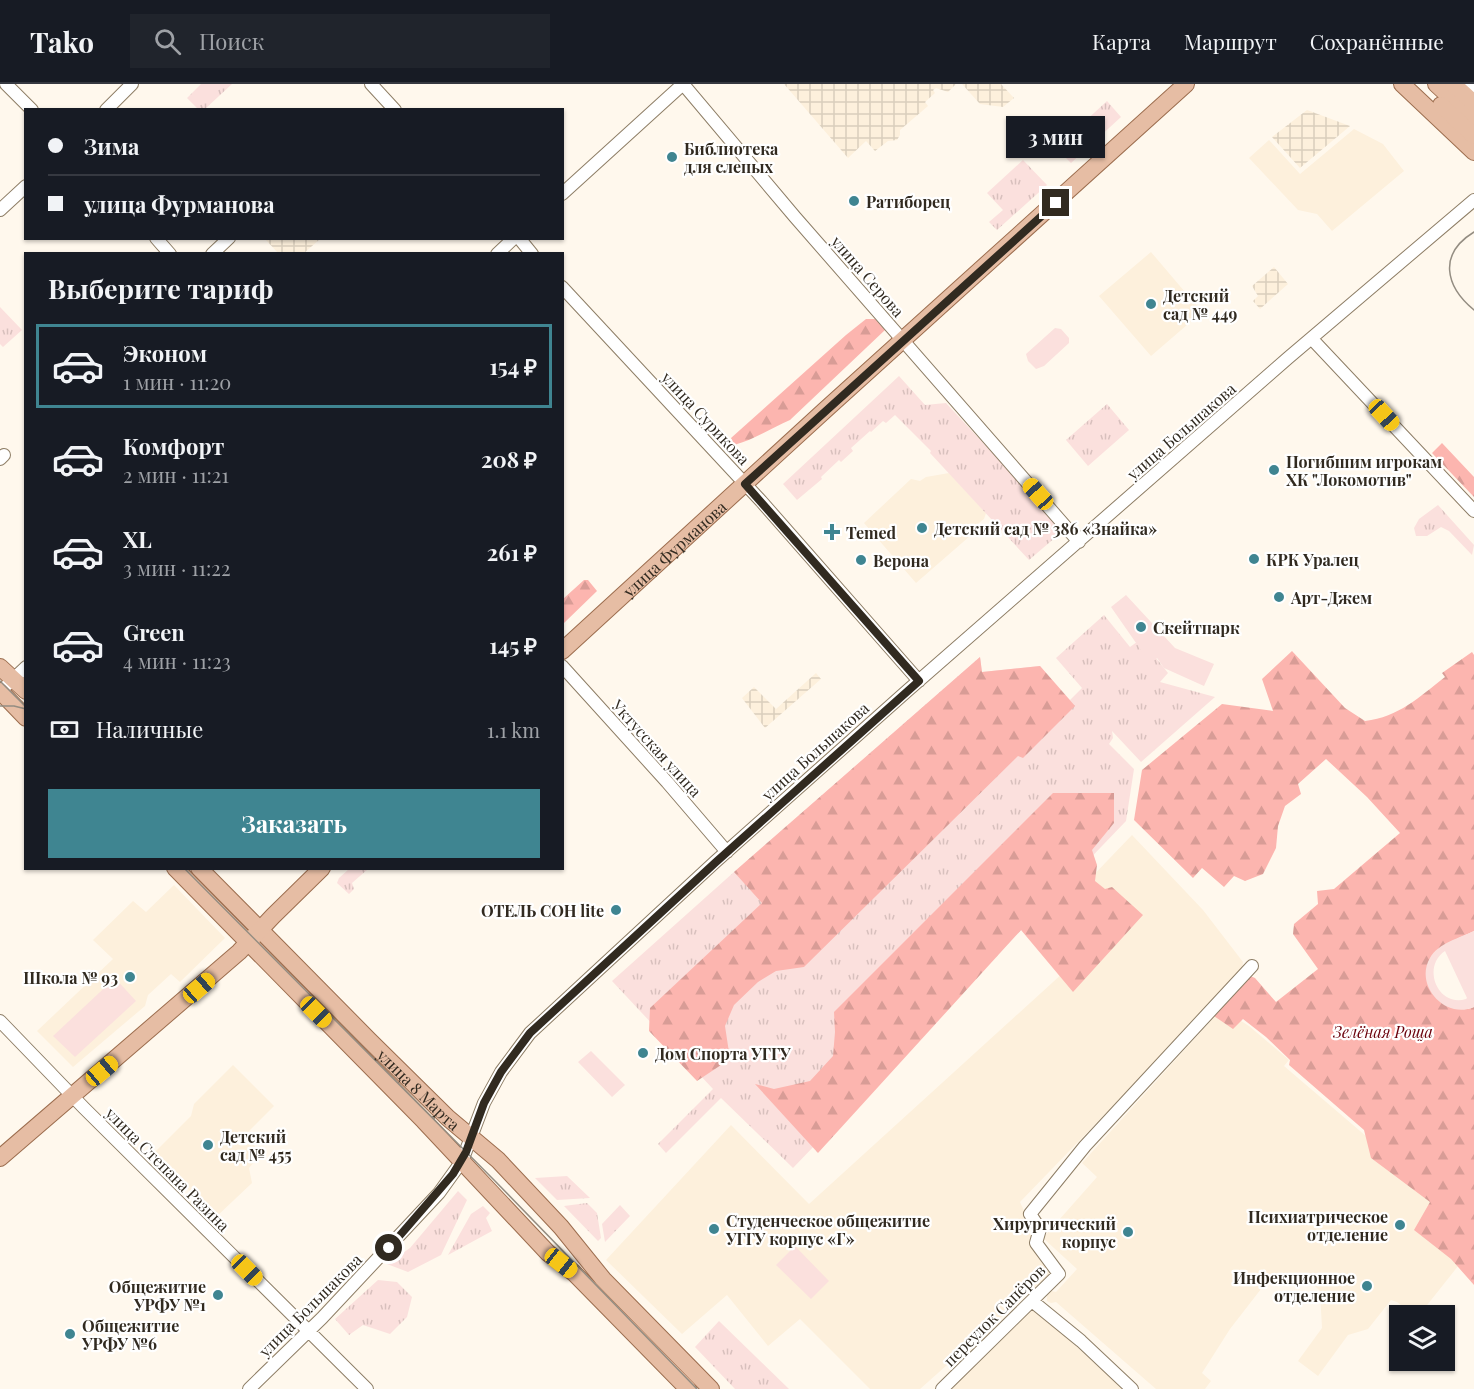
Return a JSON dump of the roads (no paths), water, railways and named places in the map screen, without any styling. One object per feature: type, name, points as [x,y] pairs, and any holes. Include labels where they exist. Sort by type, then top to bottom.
[{"type":"main road","points":[[1402,84],[1474,152]]},
{"type":"main road","points":[[1418,84],[1474,136]]},
{"type":"main road","points":[[1436,84],[1474,119]]},
{"type":"main road","points":[[1453,84],[1474,102]]},
{"type":"main road","name":"улица Фурманова","points":[[564,649],[1182,85]]},
{"type":"main road","points":[[0,667],[24,689]]},
{"type":"main road","points":[[0,691],[24,716]]},
{"type":"main road","name":"улица 8 Марта","points":[[178,870],[462,1161],[548,1253],[574,1273],[688,1389]]},
{"type":"main road","name":"улица 8 Марта","points":[[201,870],[369,1040],[498,1160],[561,1227],[603,1279],[711,1389]]},
{"type":"main road","points":[[0,1158],[185,1001],[248,943],[320,870]]},
{"type":"street","points":[[6,84],[30,108]]},
{"type":"street","points":[[108,108],[132,84]]},
{"type":"street","points":[[371,84],[393,108]]},
{"type":"street","points":[[564,192],[683,84]]},
{"type":"street","name":"улица Серова","points":[[683,84],[1079,542]]},
{"type":"street","points":[[1471,84],[1469,91],[1474,102]]},
{"type":"street","points":[[0,210],[24,188]]},
{"type":"street","name":"улица Большакова","points":[[249,1389],[308,1332],[417,1219],[446,1183],[462,1161],[484,1103],[501,1072],[530,1033],[727,852],[919,681],[1474,200]]},
{"type":"street","points":[[158,240],[168,252]]},
{"type":"street","points":[[214,252],[227,240]]},
{"type":"street","points":[[499,252],[512,240]]},
{"type":"street","points":[[521,240],[530,252]]},
{"type":"street","name":"улица Сурикова","points":[[564,289],[745,484],[919,681]]},
{"type":"street","points":[[1312,339],[1474,511]]},
{"type":"street","name":"Уктусская улица","points":[[564,668],[727,852]]},
{"type":"street","points":[[0,691],[24,669]]},
{"type":"street","name":"переулок Сапёров","points":[[942,1389],[1059,1274],[1036,1244],[1040,1229],[1030,1214],[1085,1146],[1252,966]]},
{"type":"street","name":"улица Степана Разина","points":[[0,1021],[366,1389]]},
{"type":"street","points":[[1032,1300],[1081,1341],[1132,1389]]},
{"type":"tram line","points":[[1474,232],[1455,250],[1450,270],[1457,291],[1474,310]]},
{"type":"tram line","points":[[0,681],[24,705]]},
{"type":"tram line","points":[[0,706],[24,708]]},
{"type":"tram line","points":[[186,870],[495,1181],[697,1389]]},
{"type":"place","name":"Библиотека для слепых","points":[[672,157]]},
{"type":"place","name":"Ратиборец","points":[[854,201]]},
{"type":"place","name":"Детский сад № 449","points":[[1151,304]]},
{"type":"place","name":"Погибшим игрокам ХК \"Локомотив\"","points":[[1274,470]]},
{"type":"place","name":"Детский сад № 386 «Знайка»","points":[[922,528]]},
{"type":"place","name":"Temed","points":[[832,532]]},
{"type":"place","name":"КРК Уралец","points":[[1254,559]]},
{"type":"place","name":"Верона","points":[[861,560]]},
{"type":"place","name":"Арт-Джем","points":[[1279,597]]},
{"type":"place","name":"Скейтпарк","points":[[1141,627]]},
{"type":"place","name":"ОТЕЛЬ СОН lite","points":[[616,910]]},
{"type":"place","name":"Школа № 93","points":[[130,977]]},
{"type":"place","name":"Дом Спорта УГГУ","points":[[643,1053]]},
{"type":"place","name":"Детский сад № 455","points":[[208,1145]]},
{"type":"place","name":"Психиатрическое отделение","points":[[1400,1225]]},
{"type":"place","name":"Студенческое общежитие УГГУ корпус «Г»","points":[[714,1229]]},
{"type":"place","name":"Хирургический корпус","points":[[1128,1232]]},
{"type":"place","name":"Инфекционное отделение","points":[[1367,1286]]},
{"type":"place","name":"Общежитие УРФУ №1","points":[[218,1295]]},
{"type":"place","name":"Общежитие УРФУ №6","points":[[70,1334]]},
{"type":"park label","name":"Зелёная Роща","points":[[1383,1031]]}]
